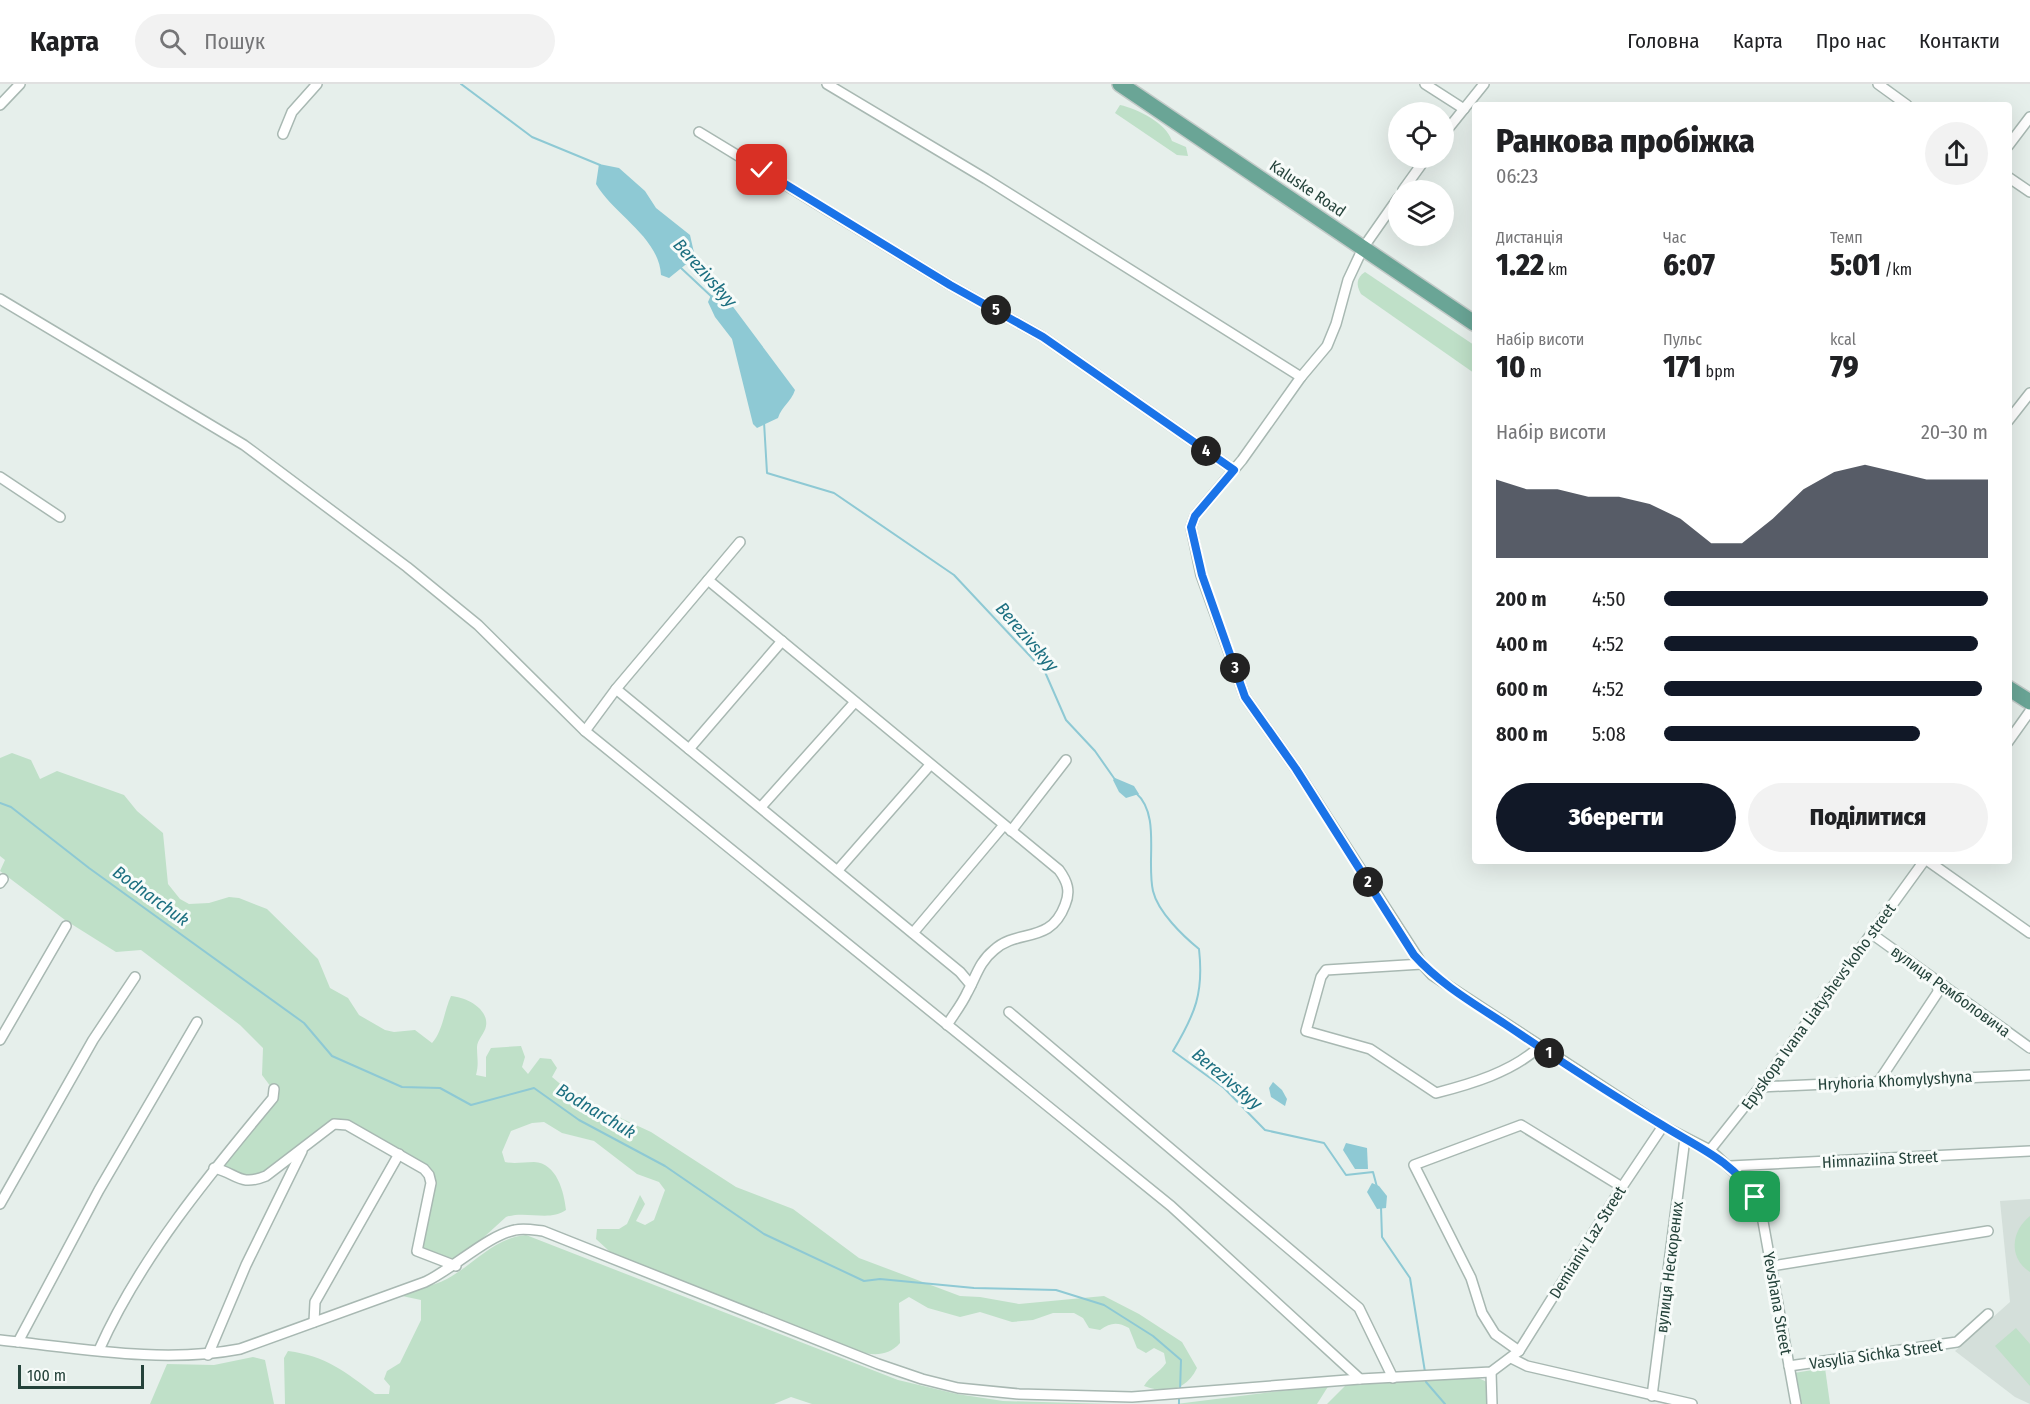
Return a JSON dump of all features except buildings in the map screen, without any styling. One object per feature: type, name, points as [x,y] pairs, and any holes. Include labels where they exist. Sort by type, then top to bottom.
[{"type":"main road","name":"Kaluske Road","points":[[1120,84],[1472,322]]},
{"type":"main road","points":[[2012,691],[2030,702]]},
{"type":"street","points":[[0,105],[17,87],[5,84]]},
{"type":"street","points":[[283,134],[292,112],[317,84]]},
{"type":"street","points":[[827,84],[986,179],[1301,377]]},
{"type":"street","points":[[1425,84],[1464,109]]},
{"type":"street","points":[[1454,121],[1484,84]]},
{"type":"street","points":[[1878,84],[1903,102]]},
{"type":"street","points":[[2012,141],[2030,117]]},
{"type":"street","points":[[699,132],[950,285],[1043,337],[1234,470],[1301,377],[1327,346],[1336,324],[1348,279],[1363,248],[1388,212]]},
{"type":"street","points":[[2012,180],[2030,192]]},
{"type":"street","points":[[0,298],[244,445],[407,567],[478,625],[585,731],[1171,1206],[1360,1378]]},
{"type":"street","points":[[2012,416],[2030,393]]},
{"type":"street","name":"Yevshana Street","points":[[1234,470],[1195,516],[1191,527],[1202,575],[1245,697],[1296,769],[1422,964],[1432,975],[1663,1126],[1710,1150],[1730,1166],[1755,1197],[1762,1216],[1772,1266],[1796,1404]]},
{"type":"street","points":[[0,477],[60,517]]},
{"type":"street","points":[[585,731],[616,689],[740,542]]},
{"type":"street","points":[[708,580],[1059,870],[1066,879],[1069,891],[1067,902],[1054,924],[1040,933],[995,948],[976,969],[971,985],[947,1025]]},
{"type":"street","points":[[689,749],[782,641]]},
{"type":"street","points":[[616,689],[838,870],[960,972],[971,985]]},
{"type":"street","points":[[761,807],[855,702]]},
{"type":"street","points":[[2012,736],[2030,711]]},
{"type":"street","points":[[913,933],[1066,760]]},
{"type":"street","points":[[838,870],[930,765]]},
{"type":"street","name":"Epyskopa Ivana Liatyshevs'koho street","points":[[1710,1150],[1760,1087],[1924,864]]},
{"type":"street","points":[[1930,864],[2030,933]]},
{"type":"street","points":[[0,1040],[66,926]]},
{"type":"street","name":"вулиця Ремболовича","points":[[1872,934],[2030,1048]]},
{"type":"street","points":[[1422,964],[1326,970],[1321,977],[1306,1031],[1370,1049],[1436,1093],[1470,1084],[1528,1057],[1539,1047]]},
{"type":"street","points":[[0,1204],[93,1040],[135,977]]},
{"type":"street","points":[[1879,1081],[1938,992],[1937,981]]},
{"type":"street","points":[[1009,1012],[1359,1308],[1393,1378]]},
{"type":"street","points":[[18,1342],[99,1190],[197,1022]]},
{"type":"street","name":"Hryhoria Khomylyshyna","points":[[1760,1087],[2030,1075]]},
{"type":"street","points":[[99,1350],[109,1328],[170,1230],[214,1168],[273,1098],[274,1089]]},
{"type":"street","points":[[214,1168],[238,1180],[255,1180],[266,1176],[334,1124],[340,1123],[424,1169],[431,1183],[417,1251],[456,1266]]},
{"type":"street","points":[[1519,1351],[1495,1334],[1482,1313],[1471,1278],[1414,1165],[1521,1125],[1622,1187]]},
{"type":"street","name":"Demianiv Laz Street","points":[[1491,1372],[1519,1351],[1663,1126]]},
{"type":"street","name":"вулиця Нескорених","points":[[1652,1396],[1685,1138]]},
{"type":"street","points":[[208,1355],[246,1265],[304,1148]]},
{"type":"street","name":"Himnaziina Street","points":[[1730,1166],[2030,1151]]},
{"type":"street","points":[[314,1322],[315,1302],[399,1154]]},
{"type":"street","points":[[0,1340],[99,1350],[208,1355],[259,1343],[425,1282],[456,1266],[502,1235],[514,1230],[543,1231],[922,1379],[958,1388],[1019,1394],[1132,1397],[1360,1378],[1491,1372],[1492,1404]]},
{"type":"street","points":[[1772,1266],[1988,1231]]},
{"type":"street","name":"Vasylia Sichka Street","points":[[1789,1366],[1957,1342],[1988,1314]]},
{"type":"street","points":[[1511,1358],[1527,1366],[1692,1404]]},
{"type":"shaded area","points":[[2030,1199],[2030,1404],[2015,1397],[1955,1351],[2010,1302],[2000,1201]]},
{"type":"green space","points":[[1120,105],[1143,113],[1158,123],[1169,134],[1172,141],[1186,147],[1188,156],[1177,155],[1115,113]]},
{"type":"green space","points":[[1365,272],[1472,344],[1472,372],[1361,294],[1358,288],[1360,277]]},
{"type":"green space","points":[[12,753],[31,760],[40,779],[57,771],[124,795],[137,811],[163,833],[168,884],[180,899],[189,904],[209,903],[229,897],[239,898],[267,909],[318,959],[330,988],[348,998],[359,1015],[385,1030],[394,1032],[415,1030],[432,1043],[439,1033],[451,996],[469,1001],[480,1009],[486,1020],[485,1029],[477,1044],[476,1075],[486,1077],[486,1057],[491,1048],[521,1046],[525,1057],[522,1067],[528,1074],[540,1058],[551,1059],[557,1068],[552,1077],[577,1098],[651,1132],[736,1187],[793,1209],[859,1258],[960,1296],[1019,1304],[1104,1296],[1139,1314],[1182,1342],[1197,1368],[1187,1382],[1181,1386],[1175,1389],[1160,1390],[1144,1386],[1166,1363],[1164,1353],[1154,1348],[1146,1353],[1137,1348],[1129,1328],[1125,1326],[1114,1324],[1100,1330],[1089,1328],[1083,1318],[1074,1313],[1053,1313],[1033,1320],[1012,1322],[980,1312],[960,1317],[928,1308],[909,1297],[899,1303],[900,1343],[893,1349],[872,1354],[840,1347],[620,1261],[596,1239],[597,1229],[619,1229],[627,1224],[640,1195],[645,1204],[636,1221],[645,1225],[654,1220],[665,1190],[659,1182],[637,1174],[594,1141],[562,1133],[544,1122],[532,1123],[511,1131],[502,1152],[505,1162],[534,1162],[548,1167],[561,1187],[566,1210],[545,1216],[506,1217],[461,1258],[451,1258],[420,1248],[429,1170],[344,1121],[265,1174],[252,1179],[214,1164],[272,1095],[271,1087],[262,1075],[263,1048],[240,1025],[141,950],[116,952],[65,920],[0,871],[5,860],[0,856],[0,758]]},
{"type":"green space","points":[[2030,1216],[2030,1272],[2018,1259],[2015,1244],[2019,1229]]},
{"type":"green space","points":[[526,1235],[898,1380],[957,1394],[1003,1401],[1111,1404],[812,1404],[791,1397],[774,1404],[285,1404],[284,1358],[288,1351],[325,1361],[345,1372],[375,1394],[389,1394],[390,1386],[384,1379],[387,1371],[400,1363],[421,1320],[421,1300],[402,1296],[403,1293],[447,1279],[496,1245]]},
{"type":"green space","points":[[2016,1328],[2030,1344],[2030,1386],[1995,1346]]},
{"type":"green space","points":[[253,1357],[265,1360],[274,1404],[150,1404],[167,1364],[214,1365]]},
{"type":"green space","points":[[1825,1368],[1830,1404],[1799,1404],[1794,1373]]},
{"type":"green space","points":[[1474,1376],[1487,1382],[1487,1404],[1327,1404],[1348,1383]]},
{"type":"green space","points":[[1329,1385],[1317,1404],[1176,1404]]},
{"type":"water","points":[[599,164],[619,168],[645,191],[656,208],[690,235],[695,257],[669,278],[661,275],[653,249],[596,184]]},
{"type":"water","points":[[711,295],[728,300],[795,390],[778,418],[757,428],[753,424],[732,339],[715,317],[708,302]]},
{"type":"water","points":[[1115,778],[1134,786],[1139,794],[1126,798],[1119,792],[1113,780]]},
{"type":"water","points":[[1273,1082],[1282,1090],[1287,1099],[1285,1106],[1271,1097],[1269,1088]]},
{"type":"water","points":[[1346,1143],[1367,1148],[1368,1169],[1355,1169],[1343,1150]]},
{"type":"water","points":[[1372,1183],[1379,1186],[1387,1196],[1386,1208],[1377,1209],[1367,1192]]},
{"type":"waterway","name":"Berezivskyy","points":[[461,84],[532,137],[600,165]]},
{"type":"waterway","name":"Berezivskyy","points":[[681,268],[712,297]]},
{"type":"waterway","name":"Berezivskyy","points":[[764,422],[767,473],[834,493],[954,575],[1045,672],[1066,720],[1095,751],[1116,781]]},
{"type":"waterway","name":"Berezivskyy","points":[[1136,793],[1144,802],[1151,826],[1151,879],[1156,899],[1172,923],[1199,949],[1200,978],[1196,1003],[1187,1026],[1173,1051],[1224,1088],[1265,1130],[1324,1143],[1346,1175],[1373,1172],[1377,1187]]},
{"type":"waterway","name":"Bodnarchuk","points":[[0,803],[11,807],[89,868],[304,1023],[332,1056],[402,1087],[440,1088],[471,1105],[534,1088],[579,1120],[665,1166],[764,1234],[864,1281],[880,1279],[974,1288],[1056,1290],[1104,1305],[1153,1336],[1181,1360],[1180,1391]]},
{"type":"waterway","name":"Berezivskyy","points":[[1381,1207],[1382,1237],[1410,1278],[1425,1372]]},
{"type":"waterway","name":"Berezivskyy","points":[[1426,1378],[1426,1382],[1445,1404]]},
{"type":"waterway","name":"Bodnarchuk","points":[[1179,1396],[1179,1404]]},
{"type":"route","points":[[762,170],[950,285],[1043,337],[1234,470],[1195,516],[1191,527],[1202,575],[1245,697],[1296,769],[1414,955],[1432,975],[1539,1047],[1663,1126],[1710,1150],[1730,1166],[1748,1185],[1755,1197]]}]
